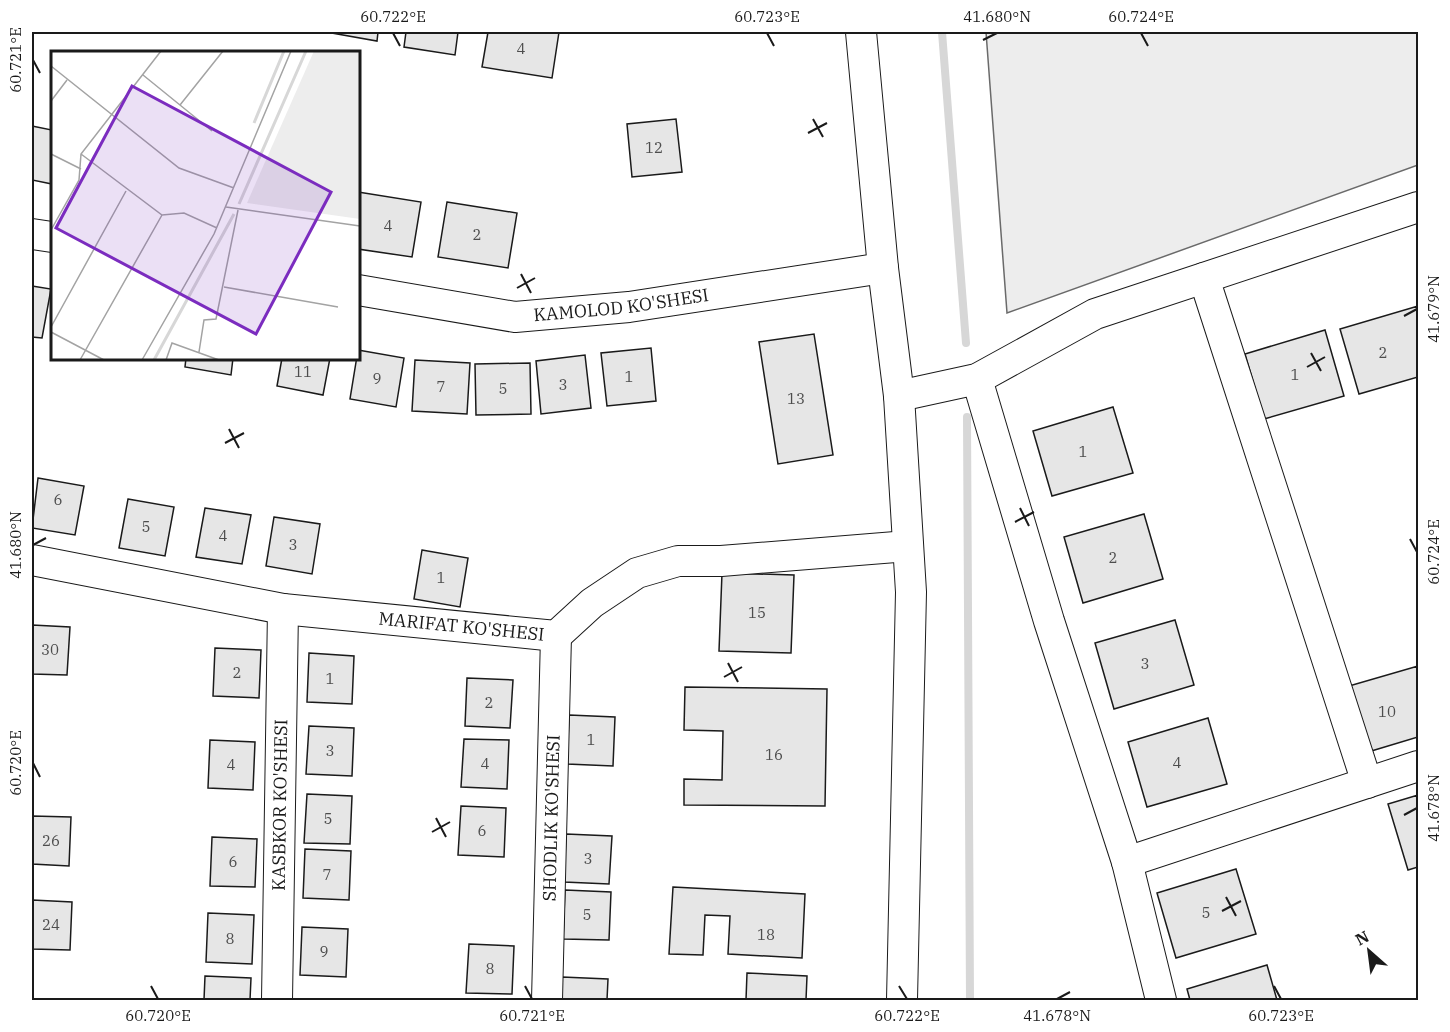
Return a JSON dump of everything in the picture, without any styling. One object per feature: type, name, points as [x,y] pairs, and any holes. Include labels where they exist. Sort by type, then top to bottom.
[{"type":"street","points":[[861,32],[883,268],[899,396],[912,592],[902,1000]]},
{"type":"street","points":[[899,396],[977,379],[1095,314],[1204,278],[1416,215]]},
{"type":"street","points":[[32,234],[51,237]]},
{"type":"street","name":"KAMOLOD KO'SHESI","points":[[360,290],[515,317],[629,307],[883,268]]},
{"type":"street","points":[[1204,278],[1367,783]]},
{"type":"street","points":[[977,379],[1049,621],[1127,862],[1161,1000]]},
{"type":"street","name":"MARIFAT KO'SHESI","points":[[32,560],[283,609],[556,636],[592,603],[637,573],[678,561],[721,561],[908,546]]},
{"type":"street","name":"KASBKOR KO'SHESI","points":[[277,1000],[283,609]]},
{"type":"street","name":"SHODLIK KO'SHESI","points":[[547,1000],[556,636]]},
{"type":"street","points":[[1127,862],[1419,766]]},
{"type":"shaded area","points":[[986,32],[1418,32],[1418,165],[1007,313]]},
{"type":"building","points":[[326,32],[378,32],[377,41]]},
{"type":"building","points":[[406,32],[458,32],[455,55],[404,47]]},
{"type":"building","points":[[488,32],[559,32],[552,78],[482,67]]},
{"type":"building","points":[[676,119],[682,172],[632,177],[627,124]]},
{"type":"building","points":[[32,126],[51,130],[51,184],[32,180]]},
{"type":"building","points":[[360,192],[421,202],[412,257],[360,249]]},
{"type":"building","points":[[447,202],[517,213],[508,268],[438,257]]},
{"type":"building","points":[[32,286],[51,289],[42,338],[32,337]]},
{"type":"building","points":[[1418,306],[1418,377],[1359,394],[1340,329]]},
{"type":"building","points":[[1325,330],[1344,396],[1264,419],[1245,354]]},
{"type":"building","points":[[814,334],[833,455],[778,464],[759,342]]},
{"type":"building","points":[[651,348],[656,401],[607,406],[601,353]]},
{"type":"building","points":[[360,350],[404,358],[396,407],[350,399],[356,360],[360,360]]},
{"type":"building","points":[[585,355],[591,408],[541,414],[536,361]]},
{"type":"building","points":[[186,360],[233,360],[231,375],[185,367]]},
{"type":"building","points":[[282,360],[330,360],[323,395],[277,386]]},
{"type":"building","points":[[415,360],[470,363],[467,414],[412,411]]},
{"type":"building","points":[[530,363],[531,414],[476,415],[475,364]]},
{"type":"building","points":[[1113,407],[1133,473],[1052,496],[1033,431]]},
{"type":"building","points":[[38,478],[84,486],[75,535],[32,528]]},
{"type":"building","points":[[128,499],[174,507],[165,556],[119,548]]},
{"type":"building","points":[[205,508],[251,515],[242,564],[196,557]]},
{"type":"building","points":[[1144,514],[1163,579],[1083,603],[1064,537]]},
{"type":"building","points":[[274,517],[320,524],[312,574],[266,566]]},
{"type":"building","points":[[422,550],[468,558],[460,607],[414,599]]},
{"type":"building","points":[[722,573],[794,575],[791,653],[719,651]]},
{"type":"building","points":[[1175,620],[1194,685],[1114,709],[1095,643]]},
{"type":"building","points":[[32,625],[70,627],[67,675],[32,674]]},
{"type":"building","points":[[215,648],[261,650],[259,698],[213,696]]},
{"type":"building","points":[[309,653],[354,656],[352,704],[307,702]]},
{"type":"building","points":[[1418,666],[1418,737],[1368,752],[1349,686]]},
{"type":"building","points":[[467,678],[513,680],[510,728],[465,726]]},
{"type":"building","points":[[685,687],[827,689],[825,806],[684,805],[684,779],[722,780],[723,731],[684,730]]},
{"type":"building","points":[[569,715],[615,717],[613,766],[567,764]]},
{"type":"building","points":[[1208,718],[1227,784],[1147,807],[1128,742]]},
{"type":"building","points":[[309,726],[354,728],[352,776],[306,774]]},
{"type":"building","points":[[464,739],[509,740],[507,789],[461,787]]},
{"type":"building","points":[[210,740],[255,742],[253,790],[208,788]]},
{"type":"building","points":[[307,794],[352,796],[350,844],[304,843]]},
{"type":"building","points":[[1418,795],[1418,867],[1408,870],[1388,804]]},
{"type":"building","points":[[461,806],[506,808],[504,857],[458,855]]},
{"type":"building","points":[[32,816],[71,817],[69,866],[32,864]]},
{"type":"building","points":[[566,834],[612,836],[609,884],[564,882]]},
{"type":"building","points":[[212,837],[257,839],[255,887],[210,886]]},
{"type":"building","points":[[305,849],[351,851],[349,900],[303,898]]},
{"type":"building","points":[[1236,869],[1256,934],[1176,958],[1157,893]]},
{"type":"building","points":[[673,887],[805,894],[802,958],[728,954],[730,916],[705,915],[703,955],[669,954]]},
{"type":"building","points":[[565,890],[611,892],[609,940],[563,939]]},
{"type":"building","points":[[32,900],[72,902],[70,950],[32,949]]},
{"type":"building","points":[[208,913],[254,915],[252,964],[206,962]]},
{"type":"building","points":[[302,927],[348,929],[346,977],[300,975]]},
{"type":"building","points":[[469,944],[514,946],[512,994],[466,993]]},
{"type":"building","points":[[1267,965],[1277,1000],[1190,1000],[1187,989]]},
{"type":"building","points":[[747,973],[807,976],[806,1000],[746,1000]]},
{"type":"building","points":[[205,976],[251,978],[250,1000],[204,1000]]},
{"type":"building","points":[[562,977],[608,979],[607,1000],[561,1000]]},
{"type":"waterway","points":[[942,32],[966,343]]},
{"type":"waterway","points":[[967,417],[970,1000]]}]
